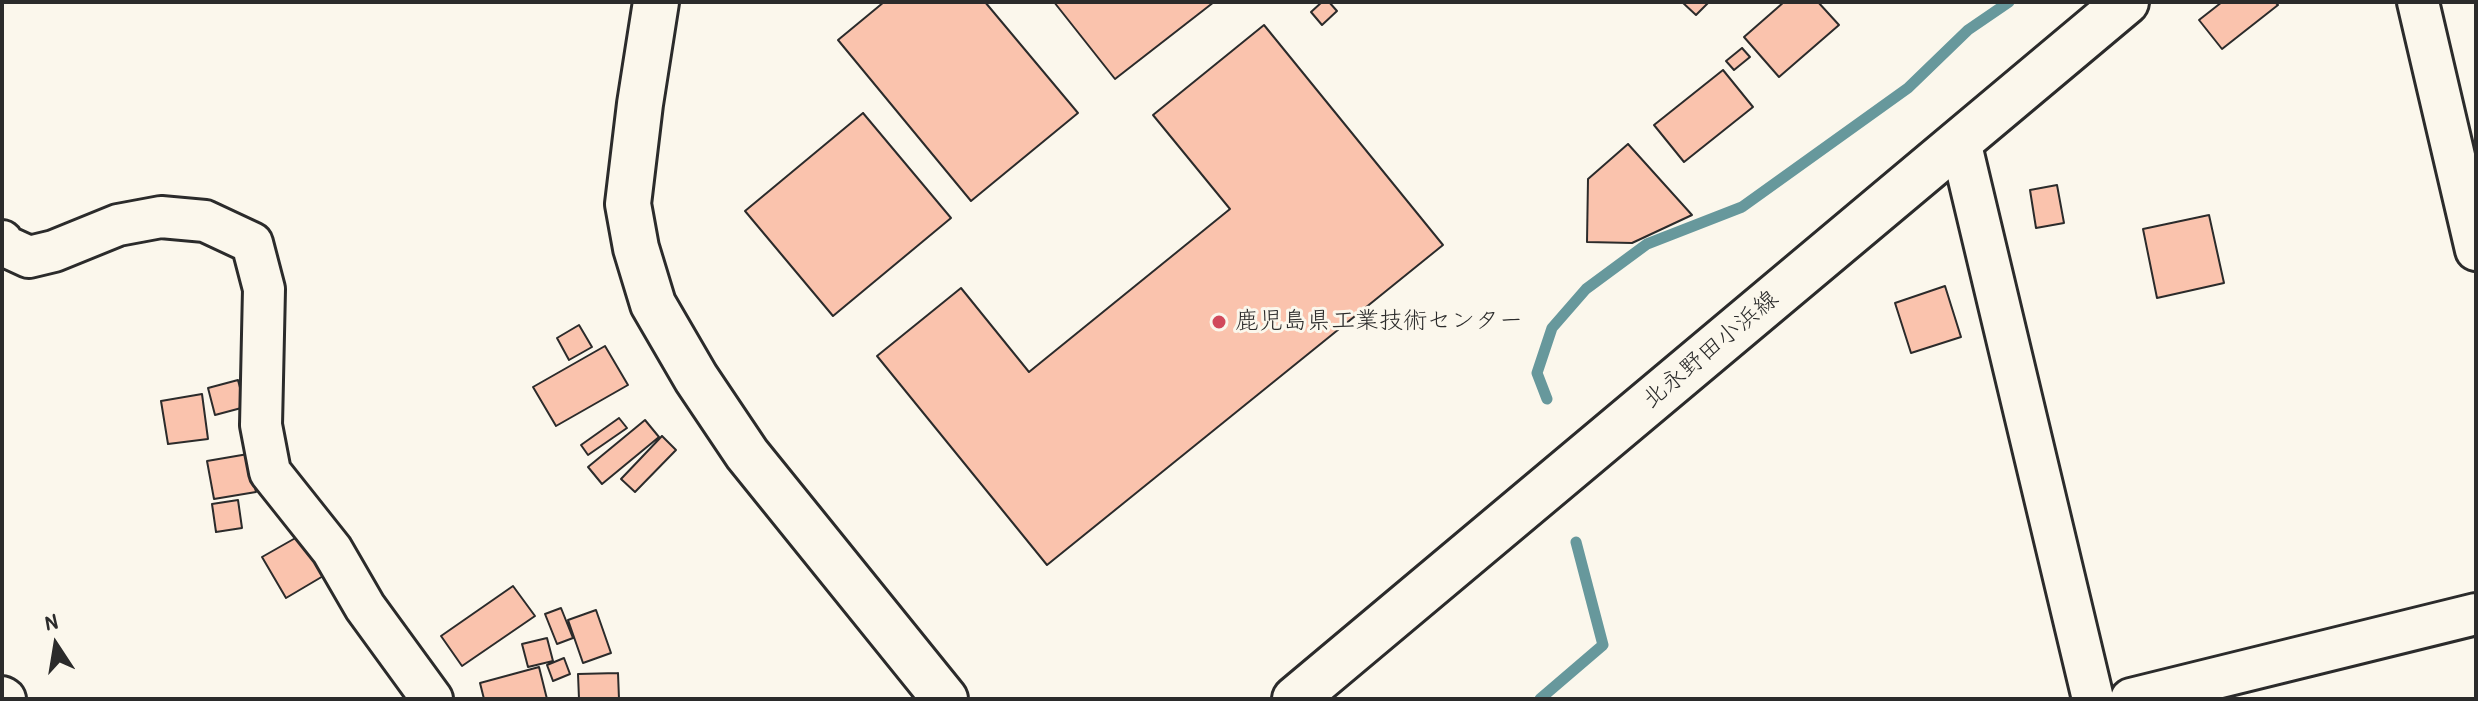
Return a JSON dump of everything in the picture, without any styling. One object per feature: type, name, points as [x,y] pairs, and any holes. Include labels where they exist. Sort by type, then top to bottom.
[{"type":"main road","points":[[656,2],[628,204],[636,248],[653,304],[696,378],[747,454],[945,699]]},
{"type":"main road","name":"北永野田小浜線","points":[[1295,699],[2126,2]]},
{"type":"street","points":[[2418,2],[2476,250]]},
{"type":"street","points":[[1960,141],[2093,699]]},
{"type":"street","points":[[2,241],[5,246],[29,257],[54,251],[118,225],[161,217],[205,221],[252,243],[264,289],[261,425],[270,472],[332,550],[365,607],[432,699]]},
{"type":"street","points":[[2131,699],[2476,614]]},
{"type":"building","points":[[884,2],[985,2],[1078,113],[971,201],[838,40]]},
{"type":"building","points":[[1054,2],[1214,2],[1115,79]]},
{"type":"building","points":[[1322,2],[1329,2],[1337,11],[1322,25],[1311,12]]},
{"type":"building","points":[[1682,2],[1709,2],[1696,15]]},
{"type":"building","points":[[1784,2],[1818,2],[1839,25],[1779,77],[1744,37]]},
{"type":"building","points":[[2222,2],[2275,2],[2278,5],[2222,49],[2199,20]]},
{"type":"building","name":"鹿児島県工業技術センター","points":[[1264,25],[1443,245],[1047,565],[877,356],[961,288],[1029,372],[1230,209],[1153,115]]},
{"type":"building","points":[[1742,48],[1750,57],[1734,70],[1726,61]]},
{"type":"building","points":[[1723,70],[1753,107],[1684,162],[1654,125]]},
{"type":"building","points":[[863,113],[951,218],[833,316],[745,211]]},
{"type":"building","points":[[1628,144],[1692,215],[1632,243],[1587,242],[1588,179]]},
{"type":"building","points":[[2057,185],[2064,223],[2036,228],[2030,190]]},
{"type":"building","points":[[2209,215],[2224,283],[2157,298],[2143,229]]},
{"type":"building","points":[[1945,286],[1961,337],[1911,353],[1895,303]]},
{"type":"building","points":[[579,325],[592,347],[569,360],[557,338]]},
{"type":"building","points":[[605,346],[628,385],[556,426],[533,387]]},
{"type":"building","points":[[238,380],[245,407],[215,415],[208,388]]},
{"type":"building","points":[[202,394],[208,439],[168,444],[161,401]]},
{"type":"building","points":[[619,418],[627,428],[588,455],[581,445]]},
{"type":"building","points":[[645,420],[659,437],[602,484],[588,467]]},
{"type":"building","points":[[662,436],[676,450],[635,492],[621,479]]},
{"type":"building","points":[[248,454],[256,492],[214,499],[207,461]]},
{"type":"building","points":[[238,500],[242,528],[216,532],[212,504]]},
{"type":"building","points":[[306,532],[330,572],[286,598],[262,557]]},
{"type":"building","points":[[513,586],[535,616],[462,666],[441,636]]},
{"type":"building","points":[[561,608],[573,638],[557,644],[545,614]]},
{"type":"building","points":[[596,610],[611,653],[583,663],[568,620]]},
{"type":"building","points":[[547,638],[553,661],[528,667],[522,644]]},
{"type":"building","points":[[564,658],[570,674],[553,681],[547,665]]},
{"type":"building","points":[[539,667],[547,699],[484,699],[480,683]]},
{"type":"building","points":[[618,673],[619,699],[579,699],[578,674]]},
{"type":"waterway","points":[[1547,399],[1537,373],[1552,328],[1586,289],[1647,244],[1742,207],[1908,88],[1968,30],[2009,2]]},
{"type":"waterway","points":[[1540,699],[1603,645],[1576,542]]},
{"type":"place","name":"鹿児島県工業技術センター","points":[[1219,322]]}]
